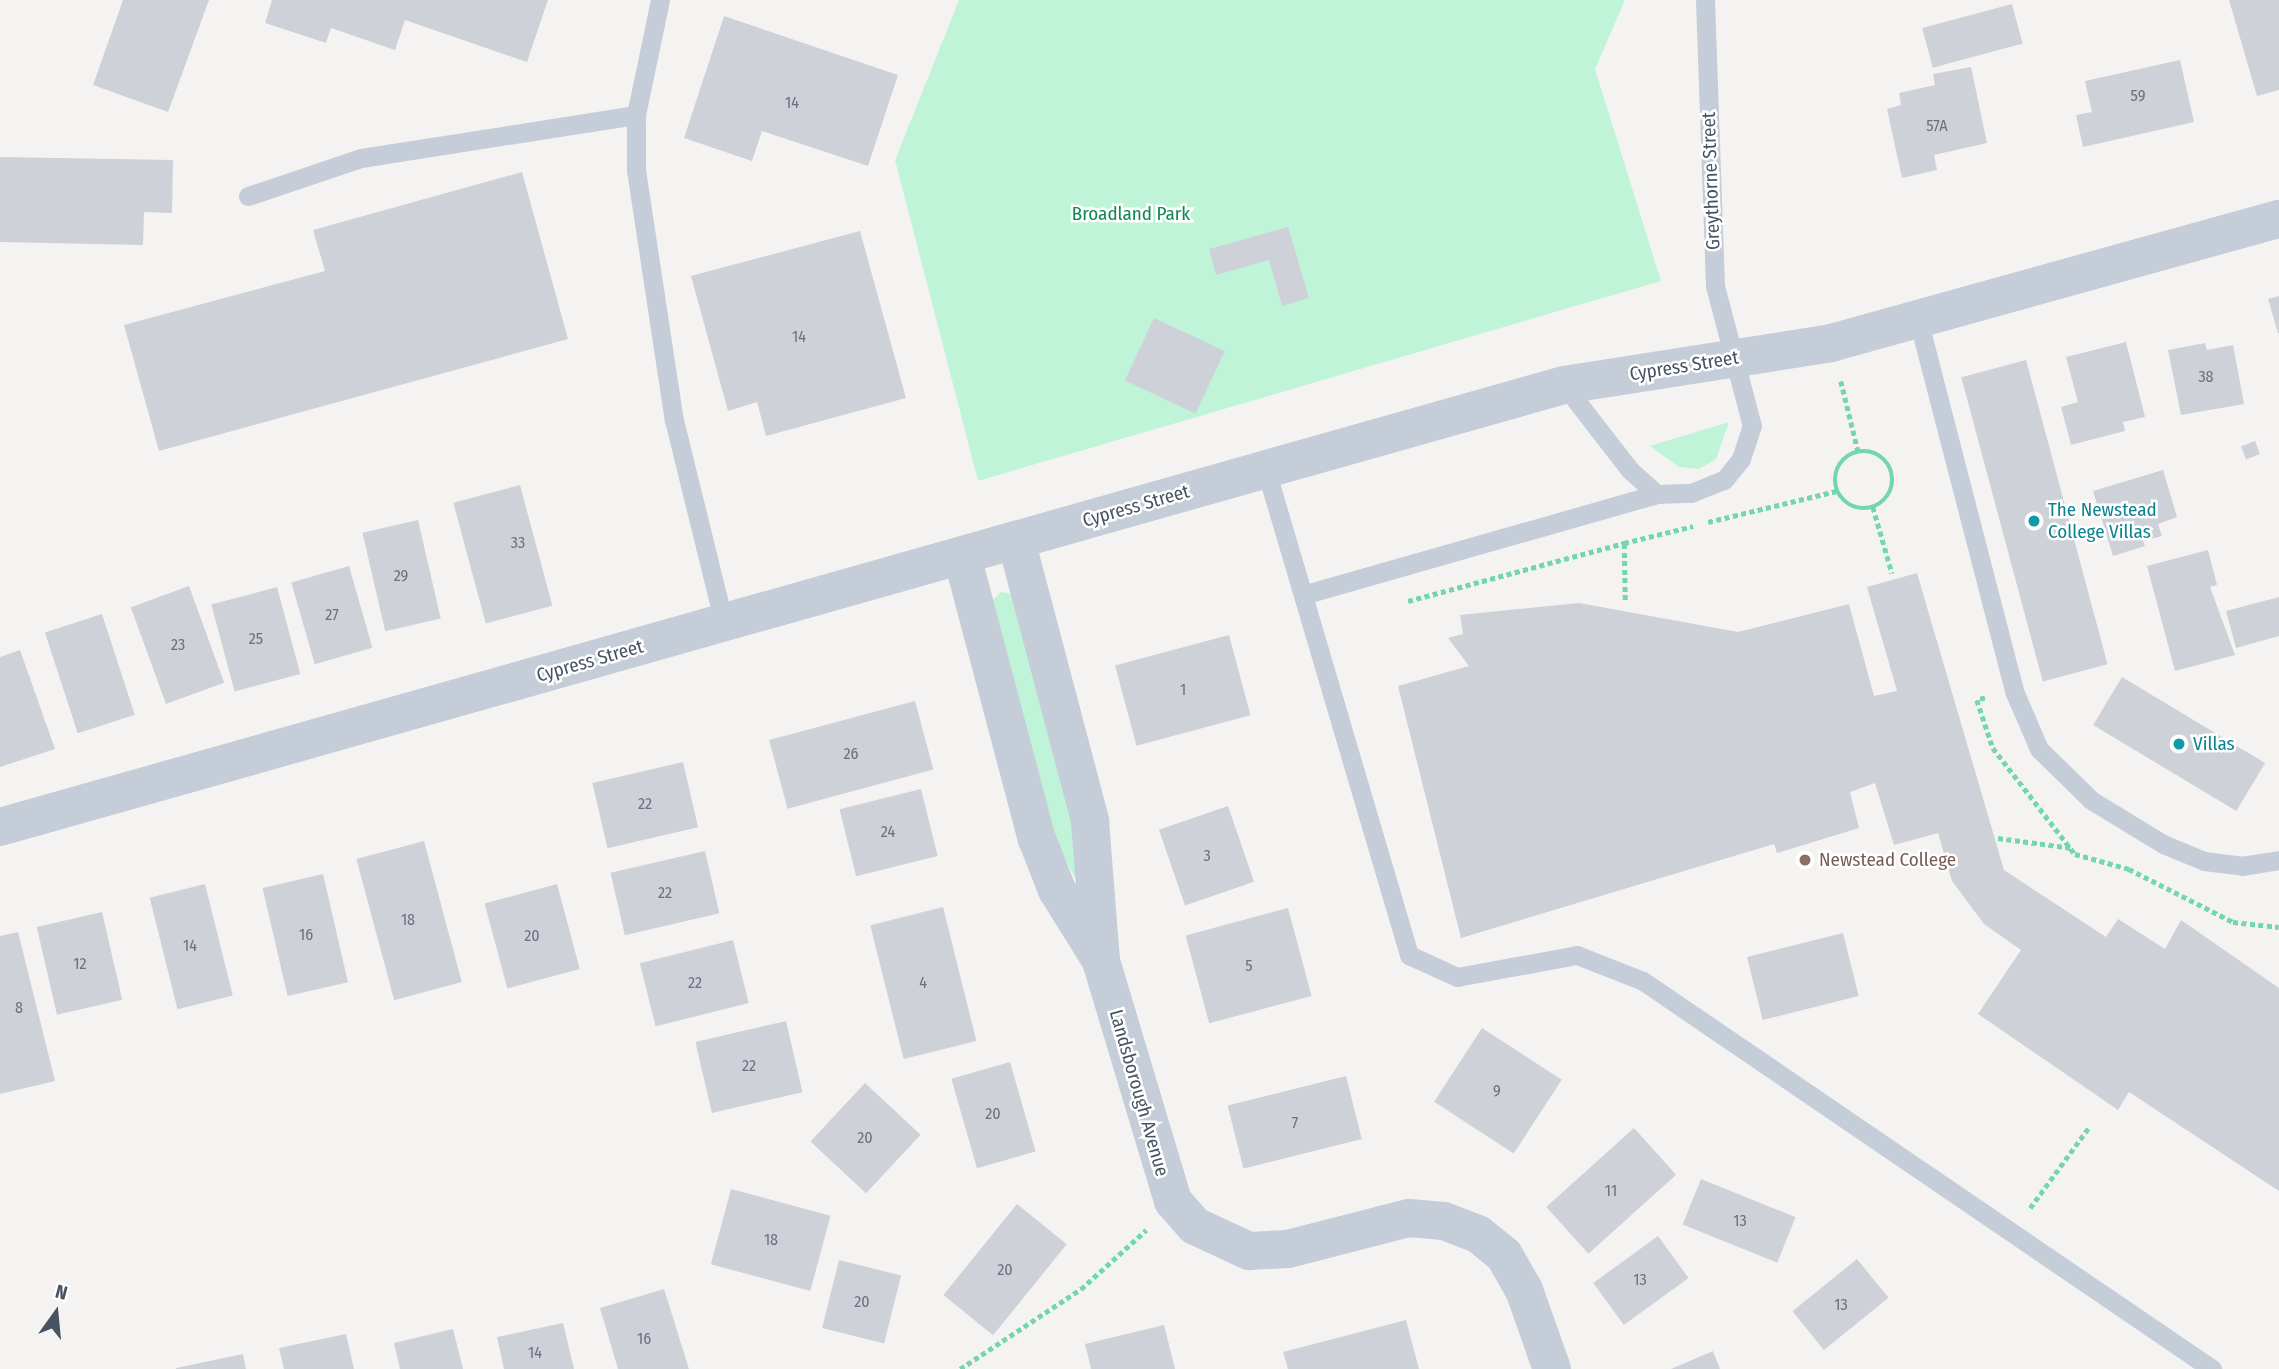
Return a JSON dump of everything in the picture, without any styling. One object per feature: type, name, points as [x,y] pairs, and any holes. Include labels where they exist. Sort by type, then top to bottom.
[{"type":"street","name":"Cypress Street","points":[[0,827],[1564,385],[1831,343],[2279,219]]},
{"type":"street","name":"Landsborough Avenue","points":[[1016,540],[1090,821],[1101,961],[1173,1202],[1195,1226],[1249,1251],[1287,1249],[1409,1218],[1444,1221],[1478,1234],[1504,1255],[1524,1290],[1552,1369]]},
{"type":"street","name":"Landsborough Avenue","points":[[962,556],[1037,839],[1057,890],[1101,961]]},
{"type":"lane","points":[[660,0],[636,115],[645,256],[674,420],[724,623]]},
{"type":"lane","name":"Greythorne Street","points":[[1306,594],[1657,494],[1691,493],[1724,480],[1741,459],[1752,426],[1732,359],[1715,286],[1705,0]]},
{"type":"lane","points":[[248,196],[361,158],[636,115]]},
{"type":"lane","points":[[1918,319],[2014,691],[2039,749],[2091,800],[2163,844],[2204,861],[2242,866],[2279,860]]},
{"type":"lane","points":[[1564,385],[1630,470],[1657,494]]},
{"type":"lane","points":[[1266,470],[1306,594],[1398,934],[1409,955],[1457,977],[1577,955],[1619,969],[2013,1231],[2212,1369]]},
{"type":"path","points":[[1831,343],[1858,451]]},
{"type":"path","points":[[1858,451],[1882,457],[1892,474],[1889,494],[1873,507],[1848,505],[1836,491],[1839,465],[1858,451]]},
{"type":"path","points":[[1400,603],[1624,543],[1836,491]]},
{"type":"path","points":[[1873,507],[1892,573]]},
{"type":"path","points":[[1624,543],[1625,600]]},
{"type":"path","points":[[1998,838],[2073,848]]},
{"type":"path","points":[[2013,1231],[2089,1127]]},
{"type":"path","points":[[960,1369],[1016,1326],[1081,1289],[1173,1202]]},
{"type":"green space","name":"Broadland Park","points":[[959,0],[1625,0],[1595,69],[1661,281],[978,481],[895,160]]},
{"type":"green space","points":[[1729,422],[1716,459],[1699,469],[1679,467],[1650,446]]},
{"type":"green space","points":[[1001,592],[1015,594],[1070,786],[1083,894],[1057,843],[993,600]]},
{"type":"building","points":[[123,0],[209,0],[168,112],[93,85]]},
{"type":"building","points":[[272,0],[548,0],[527,62],[405,20],[395,50],[331,28],[326,43],[265,23]]},
{"type":"building","points":[[2229,0],[2279,0],[2279,90],[2257,96]]},
{"type":"building","points":[[2012,4],[2023,44],[1933,68],[1922,28]]},
{"type":"building","points":[[724,16],[898,75],[868,166],[762,131],[752,161],[684,138]]},
{"type":"building","points":[[2180,60],[2194,122],[2083,147],[2076,115],[2092,112],[2085,81]]},
{"type":"building","points":[[1971,67],[1987,143],[1934,155],[1937,170],[1902,178],[1887,109],[1901,105],[1899,93],[1935,85],[1933,74]]},
{"type":"building","points":[[0,157],[173,160],[172,213],[144,212],[143,245],[0,242]]},
{"type":"building","points":[[522,172],[568,339],[159,451],[124,325],[325,271],[313,230]]},
{"type":"building","points":[[1288,227],[1309,298],[1282,306],[1269,260],[1216,275],[1209,249]]},
{"type":"building","points":[[860,231],[906,398],[766,436],[757,402],[728,411],[691,276]]},
{"type":"building","points":[[2279,296],[2279,333],[2278,333],[2268,299]]},
{"type":"building","points":[[1154,318],[1225,351],[1196,413],[1125,381]]},
{"type":"building","points":[[2126,342],[2145,417],[2123,422],[2125,431],[2071,445],[2061,407],[2078,402],[2066,357]]},
{"type":"building","points":[[2205,343],[2207,350],[2233,345],[2244,404],[2181,415],[2168,350]]},
{"type":"building","name":"The Newstead College Villas","points":[[2026,360],[2108,664],[2043,682],[1961,377]]},
{"type":"building","points":[[2255,441],[2260,454],[2246,459],[2241,446]]},
{"type":"building","points":[[2163,470],[2177,517],[2158,524],[2162,536],[2143,541],[2145,546],[2113,556],[2093,491]]},
{"type":"building","points":[[520,485],[552,606],[486,624],[453,503]]},
{"type":"building","points":[[418,520],[441,618],[385,631],[362,533]]},
{"type":"building","points":[[2208,550],[2217,585],[2210,587],[2235,655],[2175,671],[2147,566]]},
{"type":"building","points":[[349,566],[372,648],[315,664],[291,583]]},
{"type":"building","points":[[1917,573],[2004,870],[2106,937],[2118,919],[2165,949],[2181,920],[2279,988],[2279,1191],[2129,1092],[2118,1110],[1978,1014],[2021,950],[1984,924],[1952,881],[1938,833],[1894,845],[1875,783],[1850,792],[1859,828],[1777,853],[1774,844],[1461,938],[1398,686],[1469,666],[1448,638],[1463,634],[1460,615],[1579,603],[1738,632],[1849,604],[1874,696],[1897,691],[1867,587]]},
{"type":"building","points":[[189,586],[224,683],[166,704],[131,607]]},
{"type":"building","points":[[277,587],[300,674],[235,692],[211,605]]},
{"type":"building","points":[[2279,597],[2279,636],[2236,648],[2226,611]]},
{"type":"building","points":[[102,614],[135,715],[78,733],[45,633]]},
{"type":"building","points":[[1229,635],[1250,715],[1137,746],[1115,666]]},
{"type":"building","points":[[20,650],[55,749],[0,767],[0,657]]},
{"type":"building","name":"Villas","points":[[2122,677],[2265,763],[2236,811],[2093,725]]},
{"type":"building","points":[[915,701],[933,770],[788,809],[769,740]]},
{"type":"building","points":[[683,762],[698,827],[607,848],[592,783]]},
{"type":"building","points":[[921,789],[938,856],[856,876],[839,809]]},
{"type":"building","points":[[1228,806],[1254,882],[1185,905],[1159,830]]},
{"type":"building","points":[[424,841],[462,982],[394,1000],[356,859]]},
{"type":"building","points":[[705,851],[719,913],[625,935],[610,873]]},
{"type":"building","points":[[323,874],[348,982],[288,996],[263,888]]},
{"type":"building","points":[[205,884],[233,996],[178,1009],[150,898]]},
{"type":"building","points":[[557,884],[580,969],[507,988],[485,903]]},
{"type":"building","points":[[943,907],[976,1041],[904,1059],[870,925]]},
{"type":"building","points":[[1288,908],[1312,996],[1209,1023],[1186,935]]},
{"type":"building","points":[[102,912],[122,1000],[57,1015],[37,927]]},
{"type":"building","points":[[18,932],[55,1081],[0,1094],[0,936]]},
{"type":"building","points":[[1843,933],[1859,996],[1763,1020],[1747,957]]},
{"type":"building","points":[[733,940],[749,1003],[656,1026],[640,963]]},
{"type":"building","points":[[786,1021],[802,1092],[712,1113],[695,1042]]},
{"type":"building","points":[[1482,1028],[1562,1080],[1514,1154],[1434,1102]]},
{"type":"building","points":[[1010,1062],[1036,1151],[977,1168],[951,1079]]},
{"type":"building","points":[[1346,1076],[1362,1139],[1243,1169],[1228,1106]]},
{"type":"building","points":[[865,1083],[921,1135],[866,1193],[810,1142]]},
{"type":"building","points":[[1634,1128],[1676,1175],[1588,1254],[1546,1207]]},
{"type":"building","points":[[1701,1179],[1796,1217],[1777,1263],[1683,1224]]},
{"type":"building","points":[[731,1189],[830,1216],[810,1291],[711,1264]]},
{"type":"building","points":[[1017,1204],[1067,1244],[993,1335],[943,1295]]},
{"type":"building","points":[[1658,1236],[1689,1278],[1624,1325],[1593,1283]]},
{"type":"building","points":[[1857,1259],[1888,1298],[1824,1350],[1792,1311]]},
{"type":"building","points":[[839,1260],[901,1275],[884,1343],[822,1328]]},
{"type":"building","points":[[664,1289],[689,1369],[618,1369],[600,1308]]},
{"type":"building","points":[[1406,1320],[1419,1369],[1288,1369],[1283,1352]]},
{"type":"building","points":[[563,1323],[574,1369],[504,1369],[497,1337]]},
{"type":"building","points":[[1164,1325],[1175,1369],[1091,1369],[1085,1344]]},
{"type":"building","points":[[453,1329],[463,1369],[400,1369],[394,1343]]},
{"type":"building","points":[[346,1334],[354,1369],[284,1369],[279,1348]]},
{"type":"building","points":[[1713,1351],[1720,1369],[1671,1369]]},
{"type":"building","points":[[243,1354],[246,1369],[176,1369],[176,1368]]},
{"type":"place","name":"The Newstead College Villas","points":[[2034,521]]},
{"type":"place","name":"Villas","points":[[2179,744]]},
{"type":"place","name":"Newstead College","points":[[1805,860]]}]
